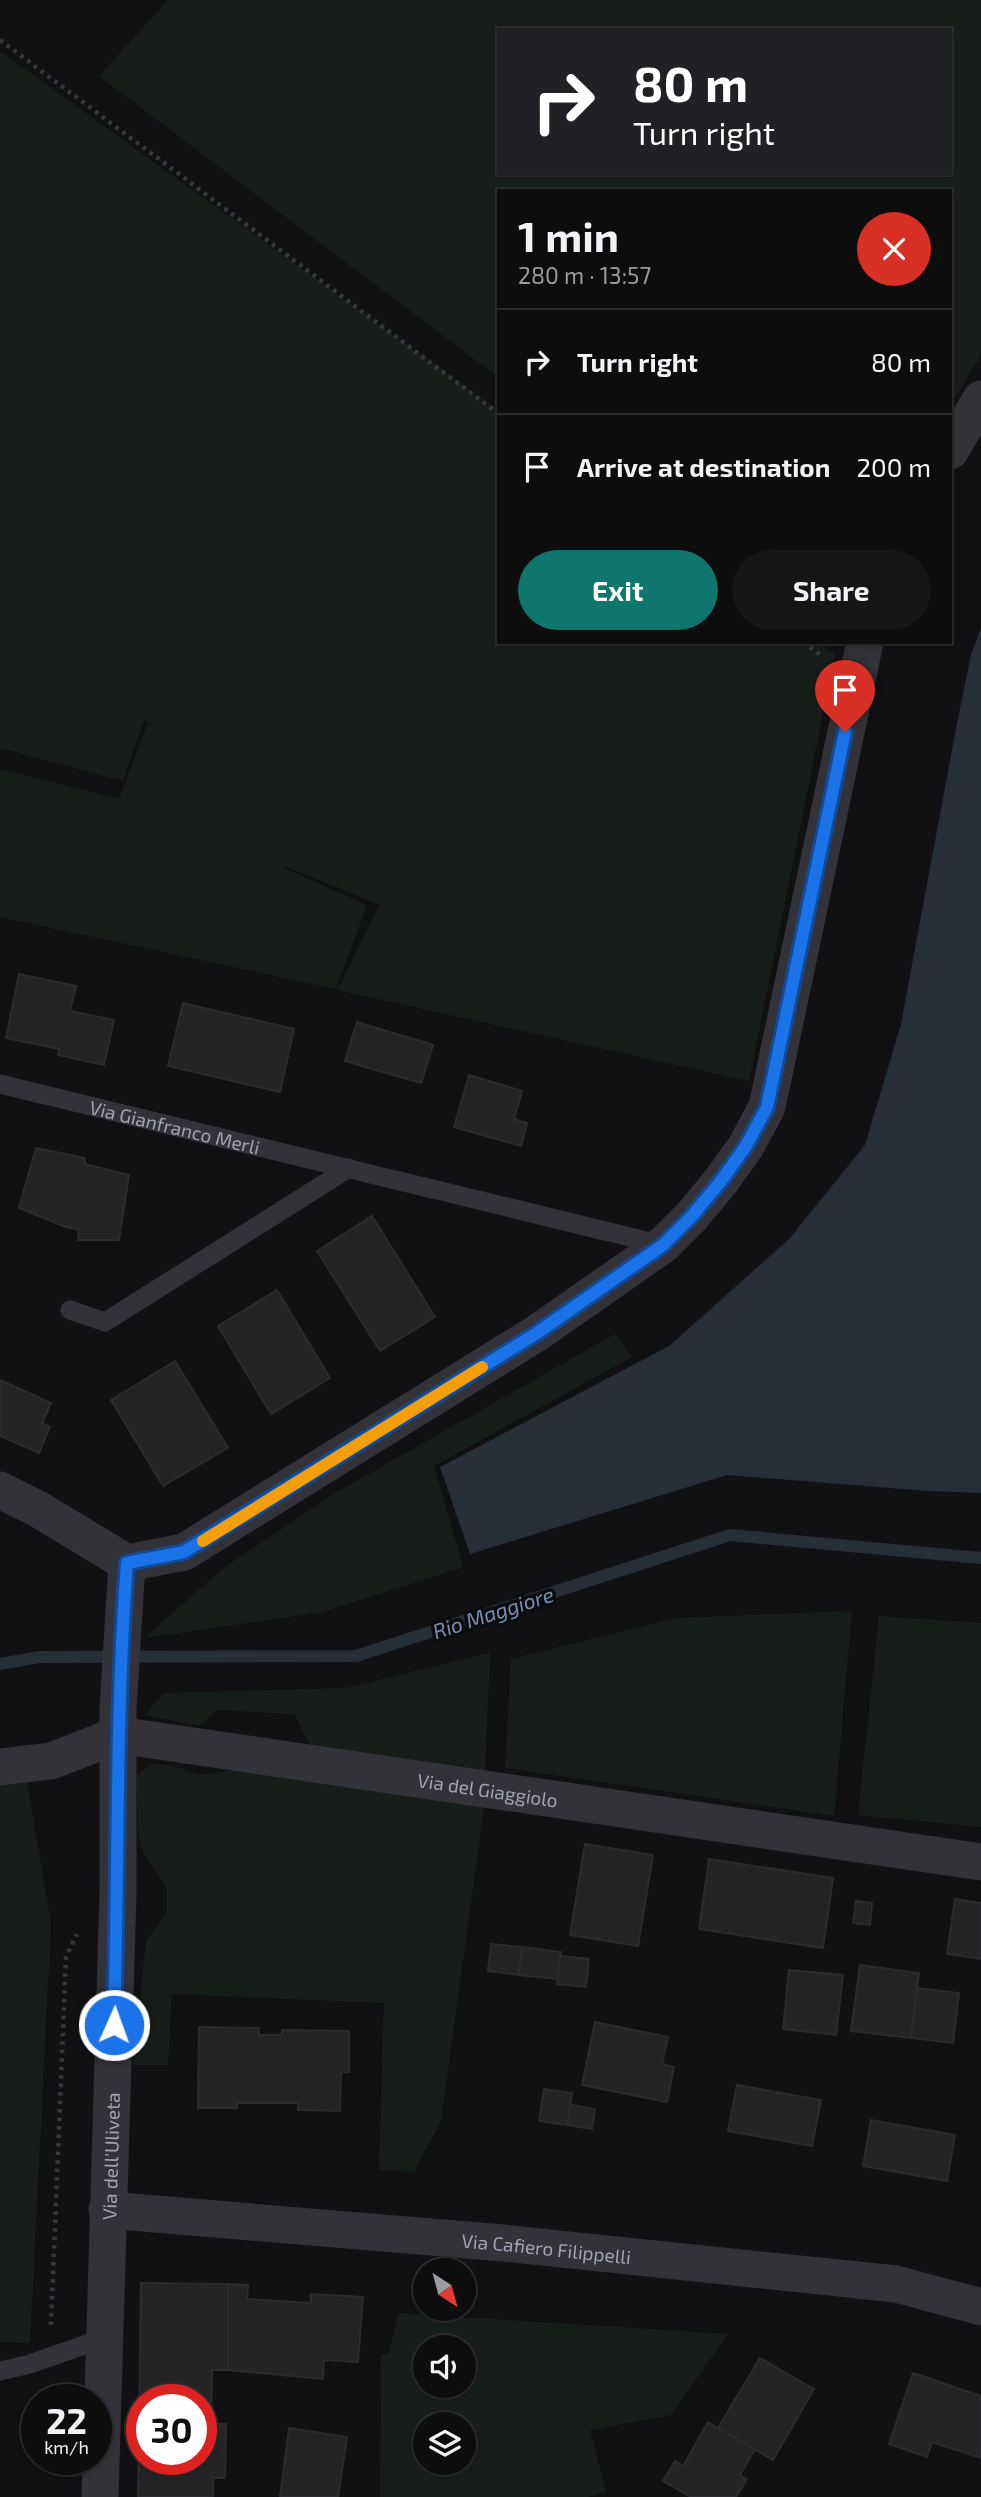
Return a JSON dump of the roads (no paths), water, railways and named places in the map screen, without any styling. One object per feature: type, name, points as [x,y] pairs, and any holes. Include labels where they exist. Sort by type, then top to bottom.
[{"type":"street","points":[[952,448],[981,399]]},
{"type":"street","points":[[0,1490],[38,1509],[127,1563],[184,1552],[537,1333],[663,1245],[721,1181],[746,1146],[767,1107],[865,644]]},
{"type":"street","name":"Via dell'Uliveta","points":[[100,2497],[118,1893],[118,1718],[127,1563]]},
{"type":"street","name":"Via del Giaggiolo","points":[[0,1768],[51,1761],[118,1718],[981,1863]]},
{"type":"street","name":"Via Cafiero Filippelli","points":[[107,2210],[503,2243],[896,2284],[981,2307]]},
{"type":"lane","name":"Via Gianfranco Merli","points":[[0,1084],[663,1245]]},
{"type":"lane","points":[[70,1310],[105,1322],[349,1168]]},
{"type":"lane","points":[[0,2371],[30,2364],[104,2338]]},
{"type":"waterway","name":"Rio Maggiore","points":[[0,1664],[39,1657],[356,1656],[730,1535],[981,1558]]}]
